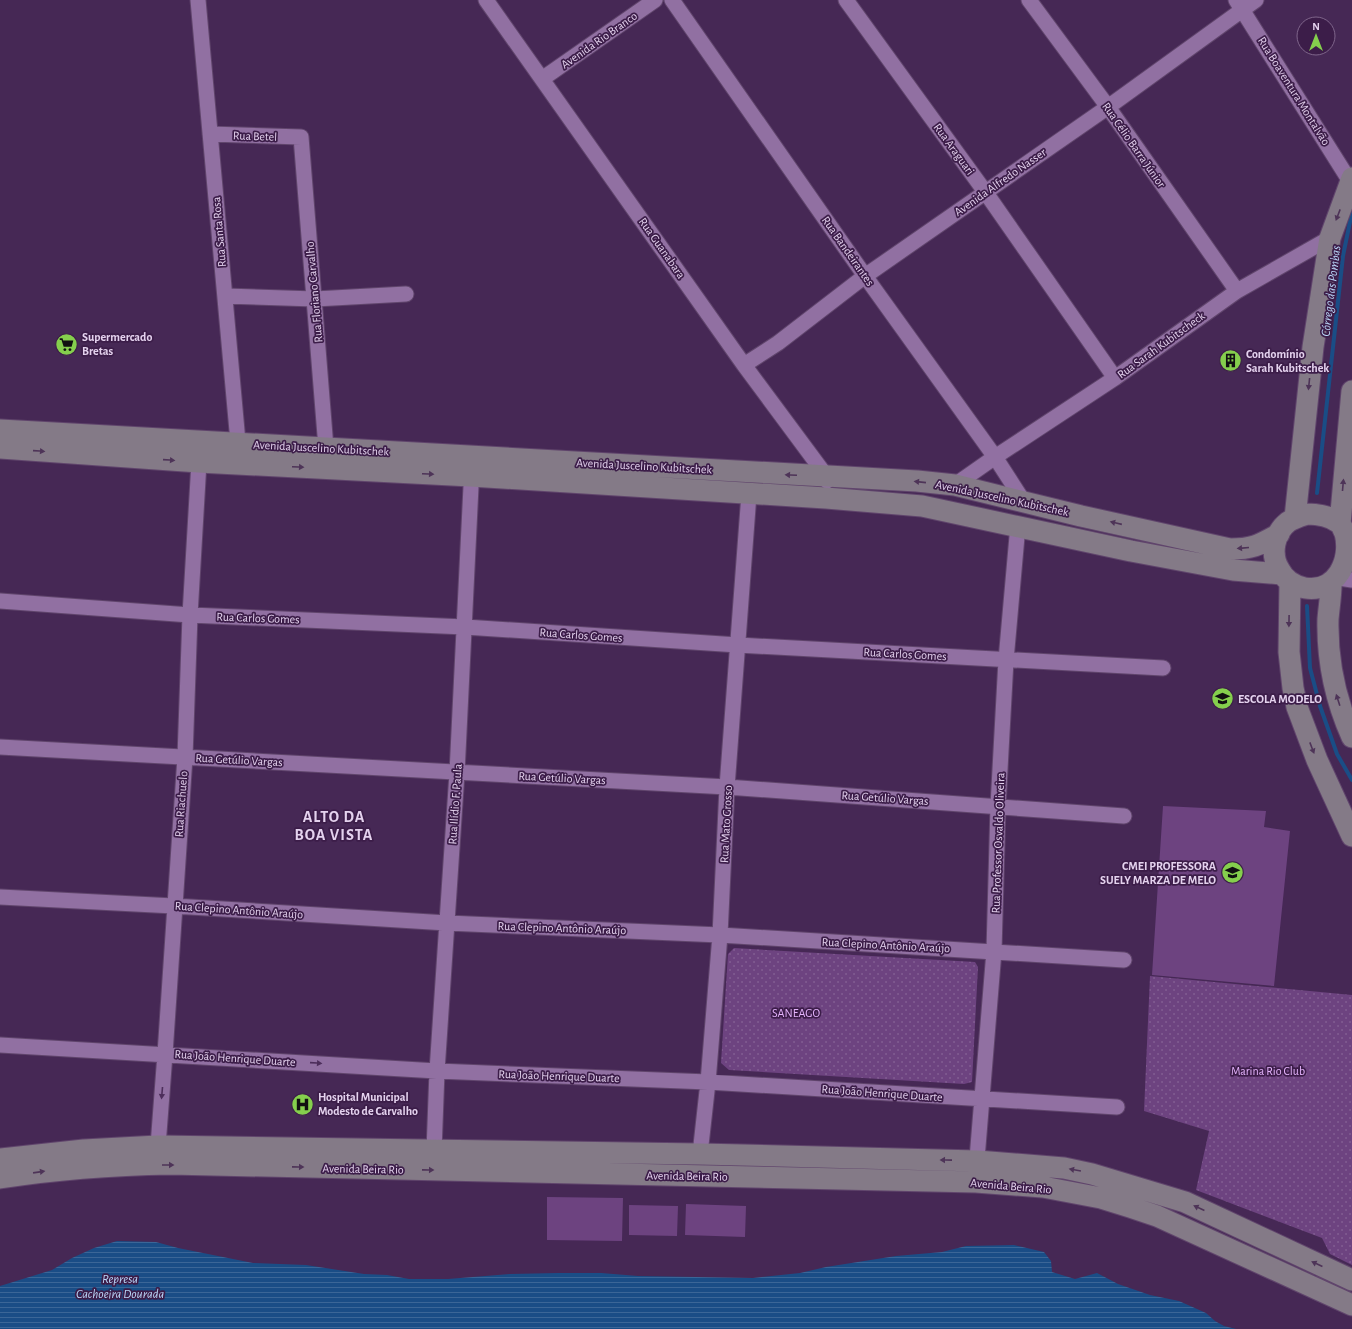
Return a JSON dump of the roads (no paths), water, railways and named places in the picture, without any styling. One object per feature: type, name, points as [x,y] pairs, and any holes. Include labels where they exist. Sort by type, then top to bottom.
[{"type":"street","name":"Rua Santa Rosa","points":[[198,0],[240,464]]},
{"type":"street","name":"Rua Guanabara","points":[[486,0],[744,365],[827,477]]},
{"type":"street","name":"Avenida Rio Branco","points":[[542,79],[655,0]]},
{"type":"street","name":"Rua Bandeirantes","points":[[672,0],[865,276],[995,457],[1024,502]]},
{"type":"street","name":"Rua Araguari","points":[[846,0],[986,193],[1115,378]]},
{"type":"street","name":"Rua Célio Barra Júnior","points":[[1029,0],[1108,107],[1237,291]]},
{"type":"street","name":"Avenida Alfredo Nasser","points":[[744,365],[778,343],[865,276],[1108,107],[1240,5],[1256,0]]},
{"type":"street","name":"Rua Boaventura Montalvão","points":[[1240,5],[1351,181]]},
{"type":"street","name":"Rua Betel","points":[[210,134],[301,137]]},
{"type":"street","name":"Rua Floriano Carvalho","points":[[301,137],[315,299],[320,385],[334,455]]},
{"type":"street","points":[[1295,518],[1313,347],[1330,238],[1351,181]]},
{"type":"street","name":"Rua Sarah Kubitscheck","points":[[955,485],[1115,378],[1237,291],[1330,238]]},
{"type":"street","points":[[225,296],[315,299],[406,294]]},
{"type":"street","points":[[1352,391],[1345,524],[1350,547],[1349,558],[1328,618],[1328,645],[1331,672],[1343,718],[1352,737]]},
{"type":"street","name":"Avenida Juscelino Kubitschek","points":[[0,430],[238,443],[334,455],[472,466],[680,489],[826,498],[922,506],[1018,525],[1131,551],[1286,578]]},
{"type":"street","name":"Avenida Juscelino Kubitschek","points":[[0,448],[240,464],[334,455]]},
{"type":"street","name":"Rua Riachuelo","points":[[158,1146],[185,757],[190,615],[199,462]]},
{"type":"street","name":"Avenida Juscelino Kubitschek","points":[[472,466],[682,469],[917,481],[955,485],[1230,548],[1246,548],[1261,544],[1279,534]]},
{"type":"street","name":"Rua Ilídio F. Paula","points":[[434,1151],[437,1071],[457,773],[472,466]]},
{"type":"street","points":[[680,489],[682,469]]},
{"type":"street","points":[[826,498],[827,477]]},
{"type":"street","name":"Rua Mato Grosso","points":[[700,1154],[708,1082],[720,935],[727,787],[749,494]]},
{"type":"street","points":[[1340,581],[1323,588],[1312,589],[1300,587],[1286,578],[1276,565],[1274,554],[1275,544],[1279,534],[1288,522],[1295,518],[1307,514],[1320,514],[1345,524]]},
{"type":"street","name":"Rua Professor Osvaldo Oliveira","points":[[976,1182],[994,952],[998,806],[1006,660],[1018,525]]},
{"type":"street","points":[[1286,578],[1289,652],[1293,688],[1297,707],[1317,760],[1352,836]]},
{"type":"street","name":"Rua Carlos Gomes","points":[[0,601],[190,615],[465,627],[738,645],[1163,668]]},
{"type":"street","name":"Rua Getúlio Vargas","points":[[0,748],[727,787],[1124,816]]},
{"type":"street","name":"Rua Clepino Antônio Araújo","points":[[0,897],[447,923],[720,935],[1124,960]]},
{"type":"street","name":"Rua João Henrique Duarte","points":[[0,1044],[437,1071],[708,1082],[1117,1107]]},
{"type":"street","name":"Avenida Beira Rio","points":[[0,1159],[84,1150],[158,1146],[700,1154],[977,1161],[1064,1168],[1092,1174],[1185,1202],[1352,1280]]},
{"type":"street","name":"Avenida Beira Rio","points":[[0,1178],[56,1170],[171,1164],[976,1182],[1043,1187],[1101,1198],[1157,1216],[1352,1305]]},
{"type":"water","name":"Represa Cachoeira Dourada","points":[[117,1241],[156,1242],[178,1248],[253,1263],[306,1265],[409,1279],[448,1279],[510,1274],[559,1273],[753,1278],[800,1273],[826,1267],[896,1256],[942,1252],[966,1246],[1014,1245],[1044,1252],[1051,1261],[1052,1272],[1075,1279],[1097,1273],[1118,1284],[1150,1295],[1179,1301],[1206,1313],[1215,1321],[1224,1326],[1236,1329],[0,1329],[0,1286],[52,1270],[72,1258],[94,1248]]},
{"type":"waterway","name":"Córrego das Pombas","points":[[1317,493],[1343,256],[1352,212]]},
{"type":"waterway","name":"Córrego das Pombas","points":[[1307,606],[1310,668],[1320,706],[1337,754],[1352,780]]},
{"type":"place","name":"Supermercado Bretas","points":[[67,344]]},
{"type":"place","name":"Condomínio Sarah Kubitschek","points":[[1231,361]]},
{"type":"place","name":"ESCOLA MODELO","points":[[1223,699]]},
{"type":"place","name":"CMEI PROFESSORA SUELY MARZA DE MELO","points":[[1232,873]]},
{"type":"place","name":"Hospital Municipal Modesto de Carvalho","points":[[302,1104]]},
{"type":"district","name":"ALTO DA BOA VISTA","points":[[334,825]]},
{"type":"park label","name":"SANEAGO","points":[[796,1013]]},
{"type":"park label","name":"Marina Rio Club","points":[[1268,1071]]}]
